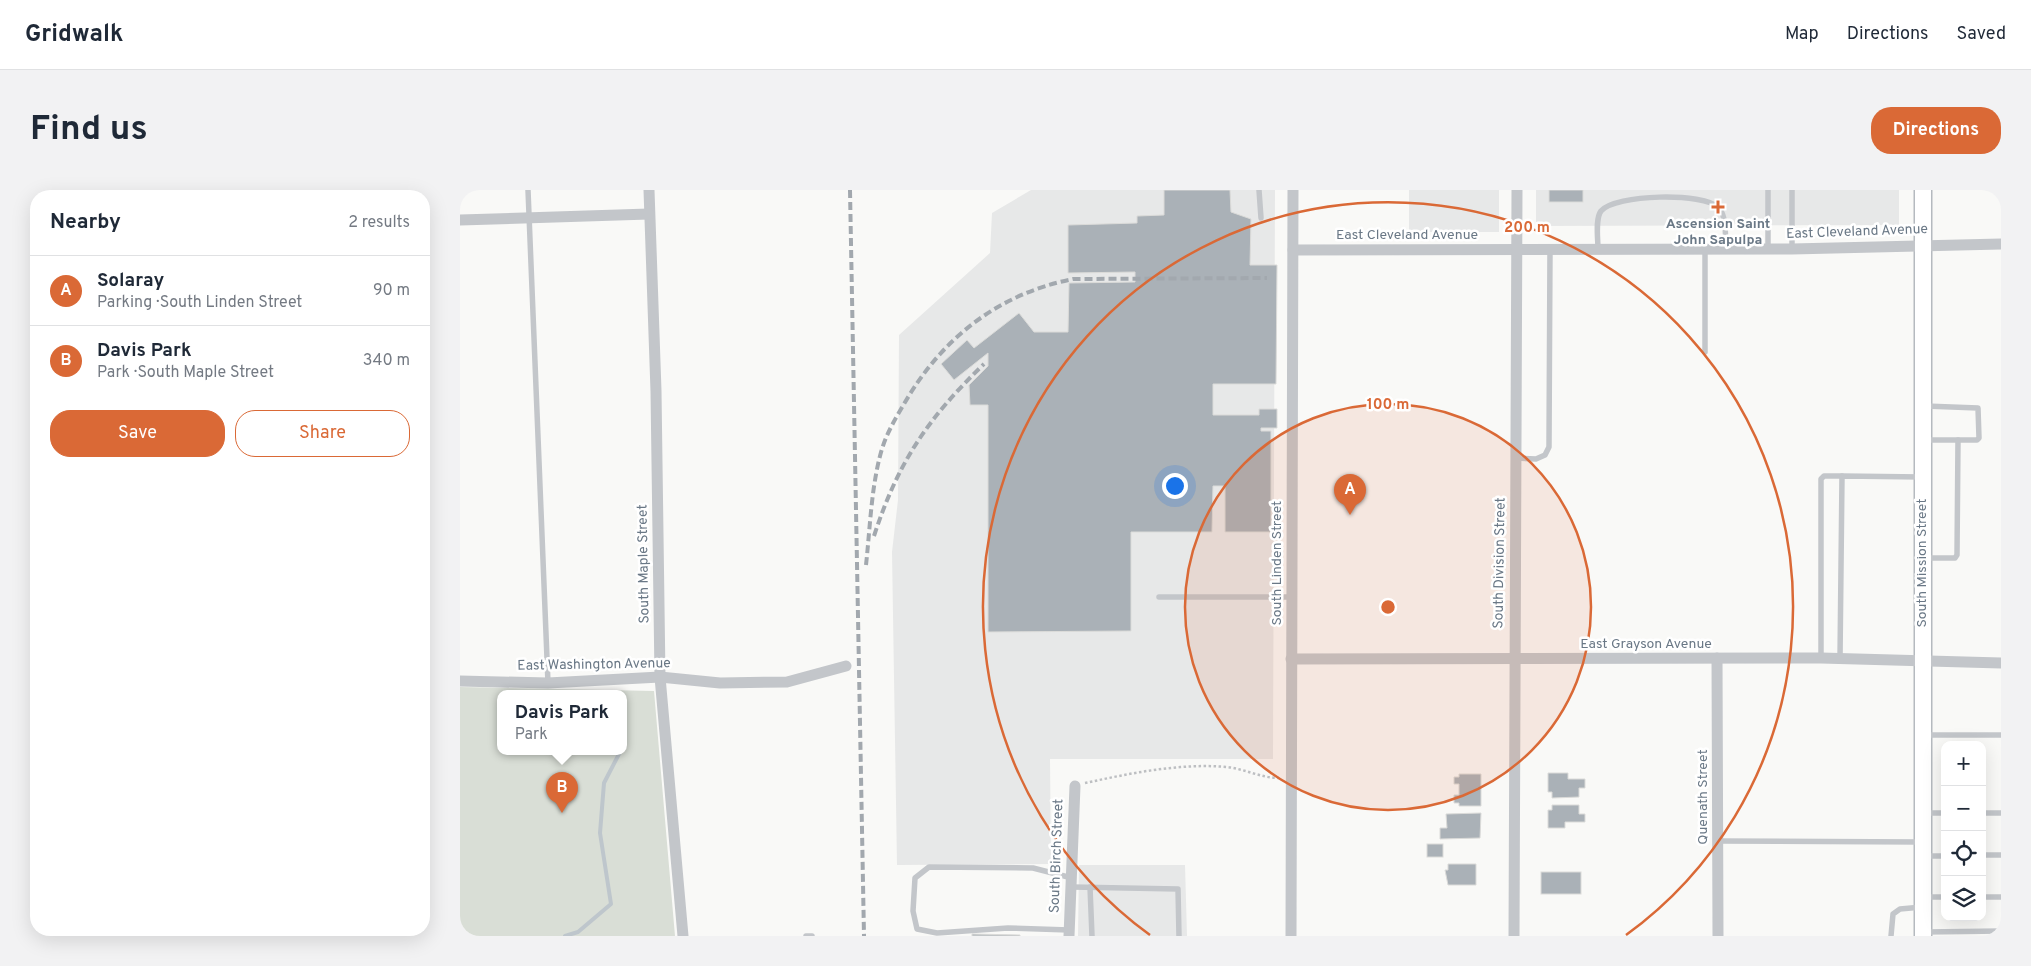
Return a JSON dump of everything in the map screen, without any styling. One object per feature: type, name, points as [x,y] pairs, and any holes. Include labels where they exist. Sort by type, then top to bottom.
[{"type":"main road","name":"South Mission Street","points":[[1923,190],[1923,934]]},
{"type":"street","name":"South Maple Street","points":[[649,190],[656,390],[660,677],[683,936]]},
{"type":"street","name":"South Linden Street","points":[[1291,936],[1293,190]]},
{"type":"street","name":"South Division Street","points":[[1514,936],[1513,659],[1517,190]]},
{"type":"street","points":[[460,220],[530,220],[649,214]]},
{"type":"street","name":"East Cleveland Avenue","points":[[1293,250],[1792,249],[2001,244]]},
{"type":"street","name":"Quenath Street","points":[[1717,658],[1718,936]]},
{"type":"street","name":"East Grayson Avenue","points":[[1291,659],[1821,658],[2001,663]]},
{"type":"street","name":"East Washington Avenue","points":[[460,681],[548,682],[660,677],[720,683],[787,682],[846,666]]},
{"type":"street","name":"South Birch Street","points":[[1069,933],[1075,786]]},
{"type":"lane","points":[[528,190],[548,682]]},
{"type":"lane","points":[[1259,190],[1261,218]]},
{"type":"lane","points":[[1768,190],[1768,249]]},
{"type":"lane","points":[[1792,190],[1792,249]]},
{"type":"lane","points":[[1598,249],[1598,218],[1601,211],[1610,205],[1624,199],[1689,198],[1719,207],[1723,214],[1726,249]]},
{"type":"lane","points":[[1516,458],[1536,459],[1545,455],[1549,447],[1550,249]]},
{"type":"lane","points":[[1705,249],[1705,352]]},
{"type":"lane","points":[[1922,406],[1978,408],[1979,438],[1977,440],[1922,440]]},
{"type":"lane","points":[[1922,558],[1955,558],[1957,555],[1958,440]]},
{"type":"lane","points":[[1821,658],[1821,479],[1824,476],[1922,477]]},
{"type":"lane","points":[[1840,659],[1842,476]]},
{"type":"lane","points":[[1158,597],[1292,597]]},
{"type":"lane","points":[[1922,735],[2001,735]]},
{"type":"lane","points":[[1922,812],[1941,813]]},
{"type":"lane","points":[[1986,813],[2001,813]]},
{"type":"lane","points":[[1718,841],[1922,849],[1941,855]]},
{"type":"lane","points":[[1986,855],[2001,855]]},
{"type":"lane","points":[[1069,933],[1008,928],[937,933],[917,929],[913,911],[915,878],[929,867],[1033,868],[1090,888],[1178,889],[1179,936]]},
{"type":"lane","points":[[1090,888],[1092,936]]},
{"type":"lane","points":[[1986,897],[2001,897]]},
{"type":"lane","points":[[1890,936],[1893,914],[1900,909],[1941,898]]},
{"type":"lane","points":[[1923,934],[2001,931]]},
{"type":"lane","points":[[806,936],[812,936]]},
{"type":"path","name":"South Birch Street","points":[[1075,786],[1150,769],[1226,767],[1268,778],[1291,778]]},
{"type":"shaded area","points":[[1031,190],[1275,190],[1273,759],[1050,759],[1051,864],[897,865],[892,552],[898,500],[899,335],[990,253],[992,213]]},
{"type":"shaded area","points":[[1409,190],[1499,190],[1499,232],[1409,232]]},
{"type":"shaded area","name":"Ascension Saint John Sapulpa","points":[[1536,190],[1899,190],[1899,225],[1536,226]]},
{"type":"shaded area","points":[[460,687],[606,690],[497,690],[497,755],[627,755],[627,690],[654,691],[675,936],[460,936]]},
{"type":"shaded area","points":[[1079,865],[1185,865],[1187,936],[1078,936]]},
{"type":"building","points":[[1164,190],[1230,190],[1231,212],[1251,219],[1250,265],[1277,265],[1276,384],[1213,384],[1213,415],[1259,415],[1259,409],[1277,409],[1277,428],[1261,428],[1261,431],[1271,431],[1271,532],[1225,532],[1225,486],[1213,486],[1212,532],[1131,532],[1131,631],[988,632],[988,405],[970,405],[969,385],[988,366],[988,353],[954,380],[941,364],[967,340],[974,348],[1019,313],[1034,332],[1068,332],[1069,283],[1135,282],[1135,272],[1068,273],[1068,225],[1137,223],[1137,216],[1164,215]]},
{"type":"building","points":[[1549,190],[1583,190],[1583,202],[1549,202]]},
{"type":"building","points":[[1548,773],[1568,773],[1568,779],[1585,779],[1585,788],[1579,788],[1579,797],[1552,798],[1552,792],[1548,792]]},
{"type":"building","points":[[1459,774],[1481,774],[1481,806],[1459,806],[1459,803],[1454,803],[1454,795],[1459,795],[1459,784],[1454,784],[1454,777],[1459,777]]},
{"type":"building","points":[[1552,805],[1579,805],[1579,814],[1585,814],[1585,822],[1565,822],[1565,828],[1548,828],[1548,810],[1552,810]]},
{"type":"building","points":[[1481,813],[1480,838],[1440,839],[1440,828],[1447,828],[1446,814]]},
{"type":"building","points":[[1427,844],[1443,844],[1443,857],[1427,857]]},
{"type":"building","points":[[1448,864],[1476,864],[1476,885],[1448,885],[1445,870],[1448,870]]},
{"type":"building","points":[[1541,872],[1581,872],[1581,894],[1541,894]]},
{"type":"building","points":[[972,934],[1020,935],[1020,936],[972,936]]},
{"type":"waterway","points":[[565,936],[578,932],[611,904],[600,833],[604,783],[618,755]]},
{"type":"railway","points":[[850,190],[864,936]]},
{"type":"railway","points":[[866,565],[875,483],[880,456],[887,435],[919,380],[954,339],[975,322],[1020,296],[1046,286],[1073,279],[1267,278]]},
{"type":"railway","points":[[874,536],[893,486],[917,442],[947,403],[984,364]]},
{"type":"place","name":"Ascension Saint John Sapulpa","points":[[1718,207]]},
{"type":"place","name":"Solaray","points":[[1350,515]]},
{"type":"place","name":"Davis Park","points":[[562,813]]}]
